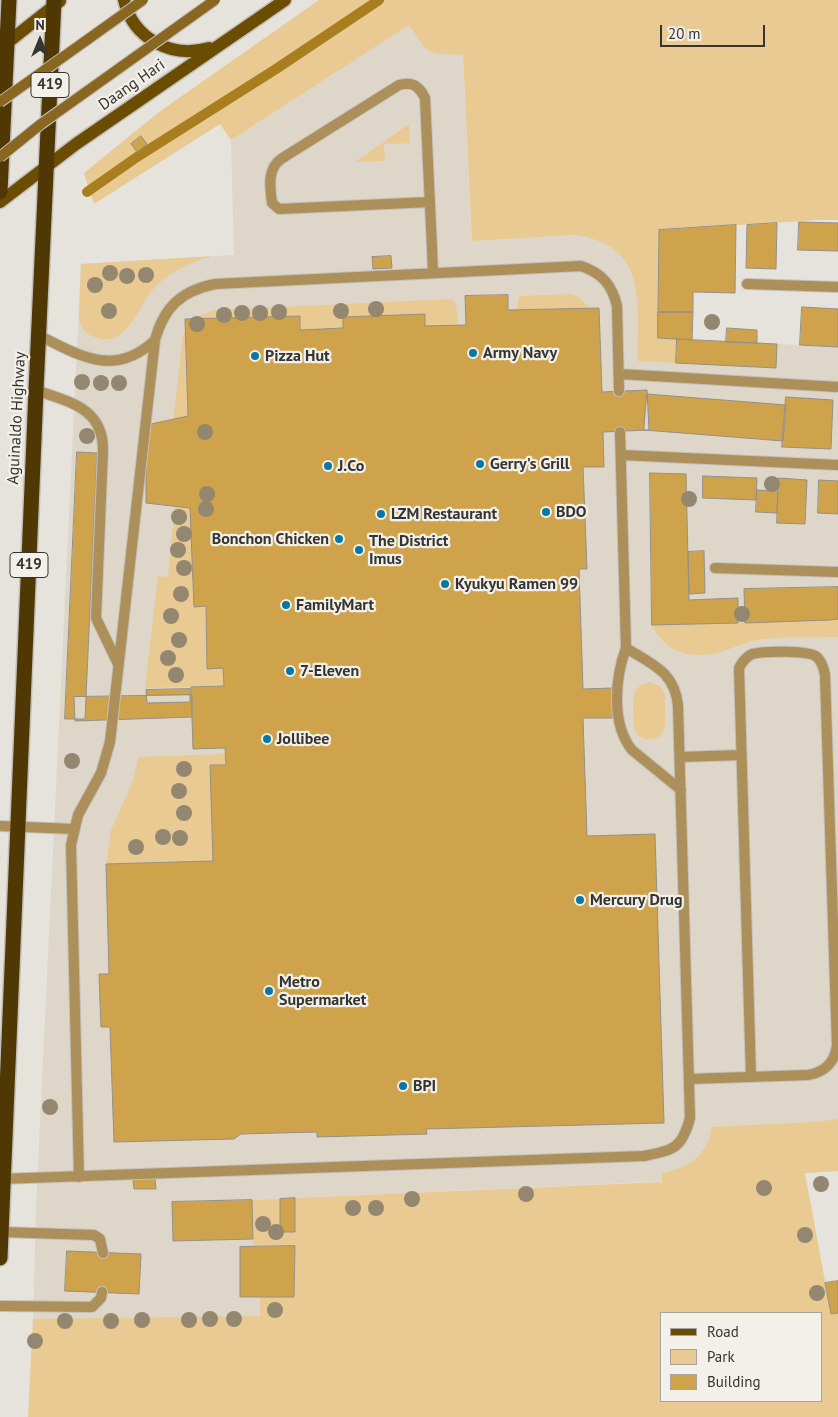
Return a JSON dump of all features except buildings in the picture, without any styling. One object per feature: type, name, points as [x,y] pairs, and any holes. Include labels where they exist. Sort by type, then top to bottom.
[{"type":"highway","points":[[0,192],[9,0]]},
{"type":"highway","name":"Aguinaldo Highway","points":[[0,1258],[1,1179],[18,827],[38,335],[56,2]]},
{"type":"main road","points":[[124,0],[133,22],[146,36],[162,46],[180,52],[198,51],[216,46]]},
{"type":"main road","points":[[0,102],[143,0]]},
{"type":"main road","points":[[0,157],[41,124],[215,0]]},
{"type":"main road","name":"Daang Hari","points":[[0,202],[46,166],[216,46],[285,0]]},
{"type":"main road","points":[[7,43],[56,2]]},
{"type":"street","points":[[430,202],[279,209],[272,203],[271,172],[276,162],[399,85],[415,84],[425,98],[430,202],[433,273]]},
{"type":"street","points":[[79,1177],[71,861],[74,829],[78,814],[101,773],[110,742],[155,340],[159,326],[166,313],[175,302],[187,293],[201,287],[225,283],[581,266],[602,276],[610,285],[614,295],[617,306],[619,391]]},
{"type":"street","points":[[747,284],[838,287]]},
{"type":"street","points":[[38,335],[84,357],[100,362],[132,357],[144,350],[155,340]]},
{"type":"street","points":[[618,374],[838,387]]},
{"type":"street","points":[[36,390],[86,410],[95,419],[101,431],[104,450],[96,618],[118,666]]},
{"type":"street","points":[[620,432],[626,648],[620,664],[618,681],[618,717],[622,734],[632,750],[681,790]]},
{"type":"street","points":[[621,455],[838,465]]},
{"type":"street","points":[[715,568],[838,572]]},
{"type":"street","points":[[1,1179],[644,1156],[670,1151],[681,1141],[690,1118],[677,694],[666,674],[626,648]]},
{"type":"street","points":[[689,1079],[751,1077],[808,1075],[816,1074],[830,1065],[835,1056],[825,675],[823,666],[818,658],[809,653],[751,655],[744,660],[739,668],[751,1077]]},
{"type":"street","points":[[680,757],[741,755]]},
{"type":"street","points":[[0,826],[74,829]]},
{"type":"street","points":[[1,1232],[94,1234],[100,1239],[104,1253]]},
{"type":"street","points":[[0,1306],[92,1307],[101,1298],[102,1292]]},
{"type":"shaded area","name":"The District Imus","points":[[447,0],[460,0],[472,241],[659,230],[658,338],[838,347],[838,1171],[715,1179],[295,1198],[294,1323],[33,1327],[36,1207],[81,264],[234,255],[231,140]]},
{"type":"green space","points":[[319,0],[838,0],[838,220],[659,230],[658,338],[677,339],[676,363],[638,361],[638,319],[634,280],[627,264],[616,251],[599,241],[575,235],[472,241],[463,55],[442,54],[430,51],[409,25],[231,140],[220,124],[94,204],[84,173],[159,112]]},
{"type":"green space","points":[[409,124],[410,143],[384,144],[385,161],[355,162]]},
{"type":"green space","points":[[213,256],[183,267],[162,280],[150,294],[131,323],[116,337],[106,339],[95,337],[86,332],[82,327],[79,318],[81,264]]},
{"type":"green space","points":[[569,294],[578,296],[590,309],[517,323],[518,298],[521,296]]},
{"type":"green space","points":[[452,299],[456,304],[458,325],[217,332],[219,437],[172,430],[183,337],[188,326],[200,316],[216,310]]},
{"type":"green space","points":[[220,490],[224,686],[145,688],[158,576],[168,577],[176,492]]},
{"type":"green space","points":[[838,619],[838,637],[757,640],[713,654],[702,655],[682,653],[673,649],[658,635],[652,625],[830,620]]},
{"type":"green space","points":[[650,682],[662,688],[664,692],[665,724],[660,736],[647,739],[640,737],[635,731],[633,704],[636,689]]},
{"type":"green space","points":[[225,754],[226,765],[213,861],[106,864],[111,830],[133,781],[138,757]]},
{"type":"green space","points":[[838,1119],[838,1171],[805,1173],[831,1314],[838,1313],[838,1417],[28,1417],[33,1319],[260,1316],[260,1297],[294,1296],[295,1246],[253,1246],[252,1200],[280,1199],[280,1232],[295,1232],[295,1198],[662,1182],[662,1173],[689,1164],[702,1153],[710,1137],[712,1127],[816,1122]]},
{"type":"waterway","points":[[87,192],[137,157],[276,69],[379,0]]},
{"type":"place","name":"Army Navy","points":[[473,353]]},
{"type":"place","name":"Pizza Hut","points":[[255,356]]},
{"type":"place","name":"Gerry's Grill","points":[[480,464]]},
{"type":"place","name":"J.Co","points":[[328,466]]},
{"type":"place","name":"BDO","points":[[546,512]]},
{"type":"place","name":"LZM Restaurant","points":[[381,514]]},
{"type":"place","name":"Bonchon Chicken","points":[[339,539]]},
{"type":"place","name":"The District Imus","points":[[359,550]]},
{"type":"place","name":"Kyukyu Ramen 99","points":[[445,584]]},
{"type":"place","name":"FamilyMart","points":[[286,605]]},
{"type":"place","name":"7-Eleven","points":[[290,671]]},
{"type":"place","name":"Jollibee","points":[[267,739]]},
{"type":"place","name":"Mercury Drug","points":[[580,900]]},
{"type":"place","name":"Metro Supermarket","points":[[269,991]]},
{"type":"place","name":"BPI","points":[[403,1086]]}]
